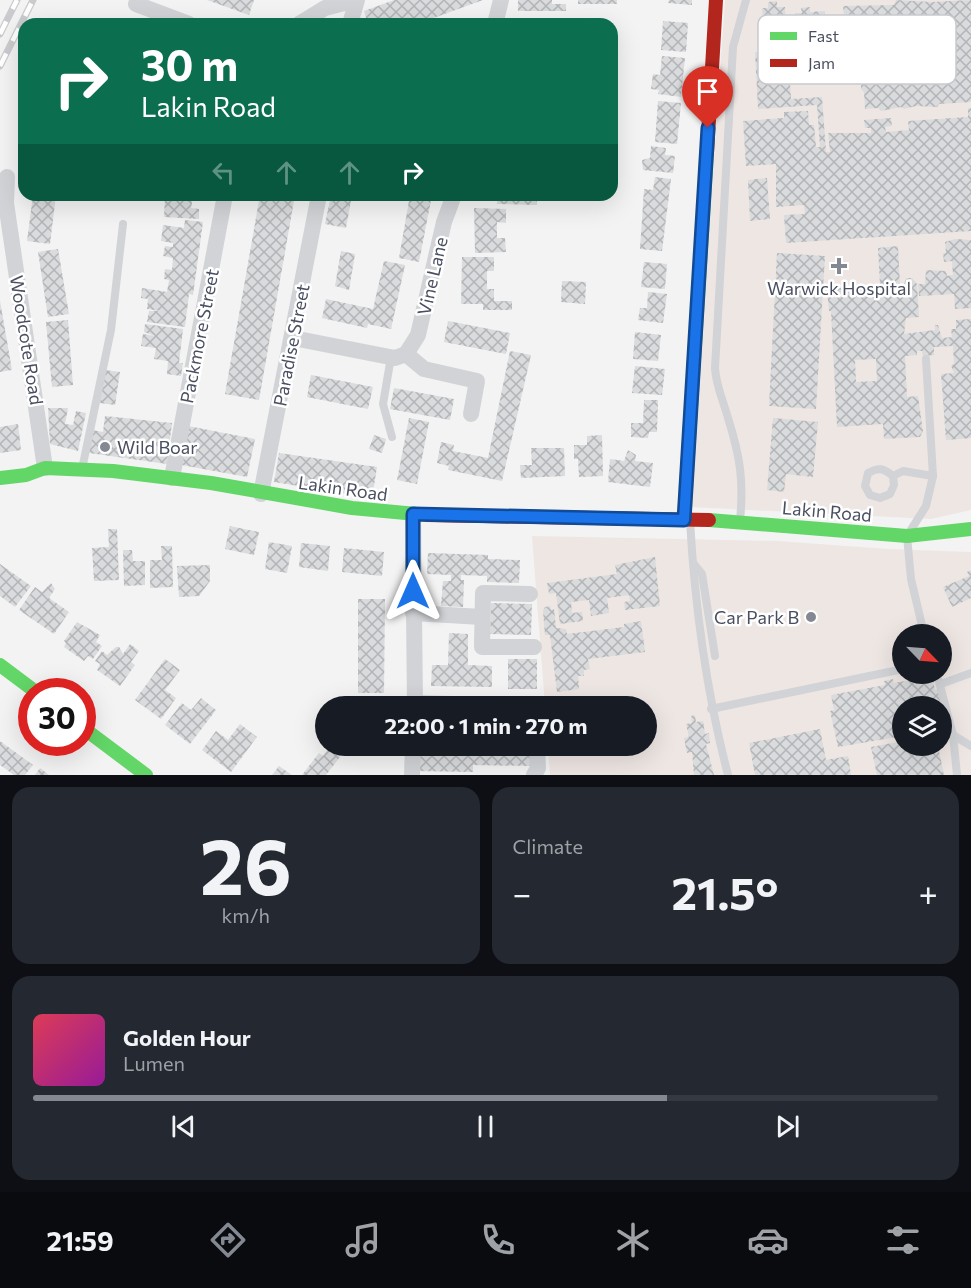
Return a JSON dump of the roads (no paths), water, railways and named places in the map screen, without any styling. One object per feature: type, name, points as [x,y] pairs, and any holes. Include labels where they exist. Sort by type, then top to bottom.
[{"type":"street","points":[[309,18],[325,8],[356,0],[352,18]]},
{"type":"street","points":[[496,18],[501,0]]},
{"type":"street","points":[[687,520],[716,0]]},
{"type":"street","points":[[147,4],[176,18]]},
{"type":"street","name":"Woodcote Road","points":[[4,181],[45,468]]},
{"type":"street","name":"Packmore Street","points":[[172,478],[224,201]]},
{"type":"street","name":"Paradise Street","points":[[261,494],[318,201]]},
{"type":"street","name":"Vine Lane","points":[[398,355],[418,335],[444,222],[452,201]]},
{"type":"street","points":[[293,338],[398,355],[424,369],[477,381],[471,414]]},
{"type":"street","name":"Lakin Road","points":[[0,478],[26,475],[45,468],[82,470],[172,478],[378,512],[413,514],[740,521],[907,537],[971,529]]},
{"type":"street","points":[[413,514],[415,696]]},
{"type":"street","points":[[530,594],[483,593],[482,647],[534,647]]},
{"type":"street","points":[[413,613],[482,617]]},
{"type":"street","points":[[0,664],[18,678]]},
{"type":"street","points":[[96,738],[146,775]]},
{"type":"street","points":[[412,775],[413,756]]},
{"type":"street","points":[[534,775],[538,768],[537,756]]},
{"type":"lane","points":[[740,521],[743,480],[728,416],[718,392],[715,368],[733,47],[746,0]]},
{"type":"lane","points":[[82,470],[111,330],[123,224]]},
{"type":"lane","points":[[392,437],[383,404],[398,355]]},
{"type":"lane","points":[[922,624],[911,579],[907,537],[926,506],[933,476],[926,359]]},
{"type":"lane","points":[[893,476],[903,471],[933,476]]},
{"type":"lane","points":[[687,520],[693,564],[694,597],[711,710],[728,775]]},
{"type":"lane","points":[[693,564],[702,574],[715,656]]},
{"type":"lane","points":[[711,710],[892,671]]},
{"type":"lane","points":[[952,680],[971,673]]},
{"type":"lane","points":[[941,684],[953,735],[957,775]]},
{"type":"lane","points":[[953,735],[971,746]]},
{"type":"railway","points":[[0,34],[17,0]]},
{"type":"railway","points":[[24,18],[33,0]]},
{"type":"railway","points":[[0,66],[18,30]]},
{"type":"place","name":"Warwick Hospital","points":[[839,266]]},
{"type":"place","name":"Wild Boar","points":[[105,447]]},
{"type":"place","name":"Car Park B","points":[[811,617]]}]
